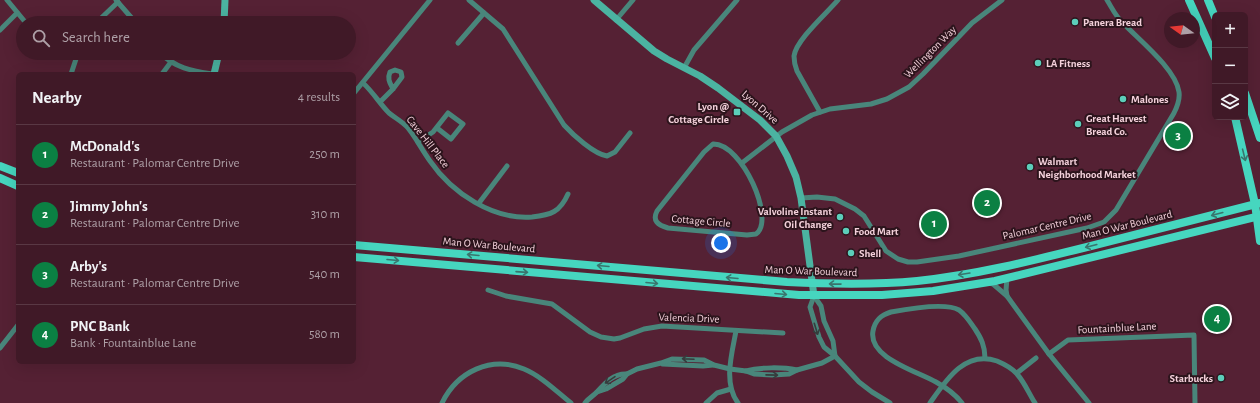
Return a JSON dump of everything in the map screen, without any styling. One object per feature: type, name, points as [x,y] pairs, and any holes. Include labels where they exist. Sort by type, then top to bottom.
[{"type":"main road","points":[[1190,0],[1212,51]]},
{"type":"main road","points":[[1208,0],[1213,12]]},
{"type":"main road","points":[[1248,102],[1260,138]]},
{"type":"main road","points":[[1235,120],[1257,204],[1260,241]]},
{"type":"main road","points":[[0,166],[16,172]]},
{"type":"main road","points":[[0,178],[16,185]]},
{"type":"main road","name":"Man O War Boulevard","points":[[356,244],[787,282],[850,284],[887,283],[918,281],[964,274],[1047,257],[1257,204]]},
{"type":"main road","name":"Man O War Boulevard","points":[[356,257],[814,296],[860,296],[933,291],[1008,278],[1258,217]]},
{"type":"street","points":[[7,0],[20,16]]},
{"type":"street","points":[[224,16],[225,0]]},
{"type":"street","points":[[356,91],[430,0]]},
{"type":"street","points":[[469,0],[503,29],[564,125],[572,133],[598,153],[607,156],[615,152],[630,133]]},
{"type":"street","name":"Lyon Drive","points":[[594,0],[654,51],[718,88],[760,120],[776,136],[792,166],[801,198],[813,283],[814,296],[810,307],[819,337],[824,347],[835,356],[859,382],[890,403]]},
{"type":"street","points":[[616,20],[633,0]]},
{"type":"street","points":[[684,68],[694,50],[737,0]]},
{"type":"street","points":[[820,112],[797,72],[794,57],[795,51],[801,41],[838,0]]},
{"type":"street","name":"Wellington Way","points":[[776,136],[805,118],[820,112],[872,104],[887,99],[909,87],[972,23],[1002,0]]},
{"type":"street","name":"Palomar Centre Drive","points":[[801,198],[817,197],[835,199],[855,209],[864,216],[886,250],[898,259],[908,262],[932,260],[991,250],[1087,228],[1104,222],[1116,210],[1174,113],[1178,104],[1179,93],[1176,82],[1167,70],[1148,47],[1122,22],[1107,0]]},
{"type":"street","points":[[103,16],[117,1],[130,16]]},
{"type":"street","points":[[0,30],[17,13]]},
{"type":"street","points":[[458,43],[484,13]]},
{"type":"street","points":[[72,72],[76,60]]},
{"type":"street","points":[[214,72],[217,60]]},
{"type":"street","points":[[164,72],[171,62],[188,69],[203,72]]},
{"type":"street","name":"Cave Hill Place","points":[[363,83],[389,113],[407,127],[430,162],[441,175],[458,190],[479,204],[508,216],[537,216],[558,210],[564,203],[568,194]]},
{"type":"street","points":[[380,102],[393,89]]},
{"type":"street","points":[[418,142],[433,132],[448,113],[463,124],[451,139],[437,128]]},
{"type":"street","points":[[742,163],[776,136]]},
{"type":"street","name":"Cottage Circle","points":[[716,144],[722,146],[737,157],[742,163],[751,179],[758,198],[762,220],[758,232],[753,235],[747,235],[668,228],[661,226],[656,222],[655,216],[657,211],[709,146],[716,144]]},
{"type":"street","points":[[479,204],[507,166]]},
{"type":"street","points":[[1007,296],[1006,290],[1008,278]]},
{"type":"street","points":[[986,282],[993,284],[1007,296],[1049,354],[1089,403]]},
{"type":"street","name":"Valencia Drive","points":[[488,290],[506,296],[552,304],[590,332],[601,337],[614,339],[644,329],[662,326],[783,333]]},
{"type":"street","name":"Lyon Drive","points":[[814,296],[821,306],[824,321],[833,341],[835,356]]},
{"type":"street","points":[[962,403],[942,386],[882,354],[874,343],[872,333],[874,326],[880,317],[891,312],[938,307],[955,308],[968,318],[980,336],[984,343],[985,358]]},
{"type":"street","points":[[0,348],[16,328]]},
{"type":"street","points":[[736,331],[730,369],[731,389],[738,403]]},
{"type":"street","name":"Fountainblue Lane","points":[[1049,354],[1068,340],[1194,335],[1195,403]]},
{"type":"street","points":[[585,403],[597,392],[623,379],[627,374],[637,368],[662,363],[672,359],[704,360],[714,365],[746,371],[754,368],[788,368],[797,370],[822,363],[835,356]]},
{"type":"street","points":[[930,403],[950,376],[965,364],[977,359],[985,358],[1006,365],[1017,374],[1035,403]]},
{"type":"street","points":[[1017,374],[1036,358]]},
{"type":"street","points":[[442,403],[453,386],[465,374],[481,366],[497,364],[507,364],[524,369],[571,403]]},
{"type":"street","points":[[706,403],[717,393],[731,389]]},
{"type":"place","name":"Panera Bread","points":[[1075,22]]},
{"type":"place","name":"LA Fitness","points":[[1038,63]]},
{"type":"place","name":"Malones","points":[[1123,99]]},
{"type":"place","name":"Lyon @ Cottage Circle","points":[[737,112]]},
{"type":"place","name":"Great Harvest Bread Co.","points":[[1078,124]]},
{"type":"place","name":"Arby's","points":[[1178,136]]},
{"type":"place","name":"Walmart Neighborhood Market","points":[[1030,167]]},
{"type":"place","name":"Jimmy John's","points":[[987,203]]},
{"type":"place","name":"Valvoline Instant Oil Change","points":[[840,217]]},
{"type":"place","name":"McDonald's","points":[[934,224]]},
{"type":"place","name":"Food Mart","points":[[846,231]]},
{"type":"place","name":"Shell","points":[[851,253]]},
{"type":"place","name":"PNC Bank","points":[[1217,319]]},
{"type":"place","name":"Starbucks","points":[[1221,378]]}]
